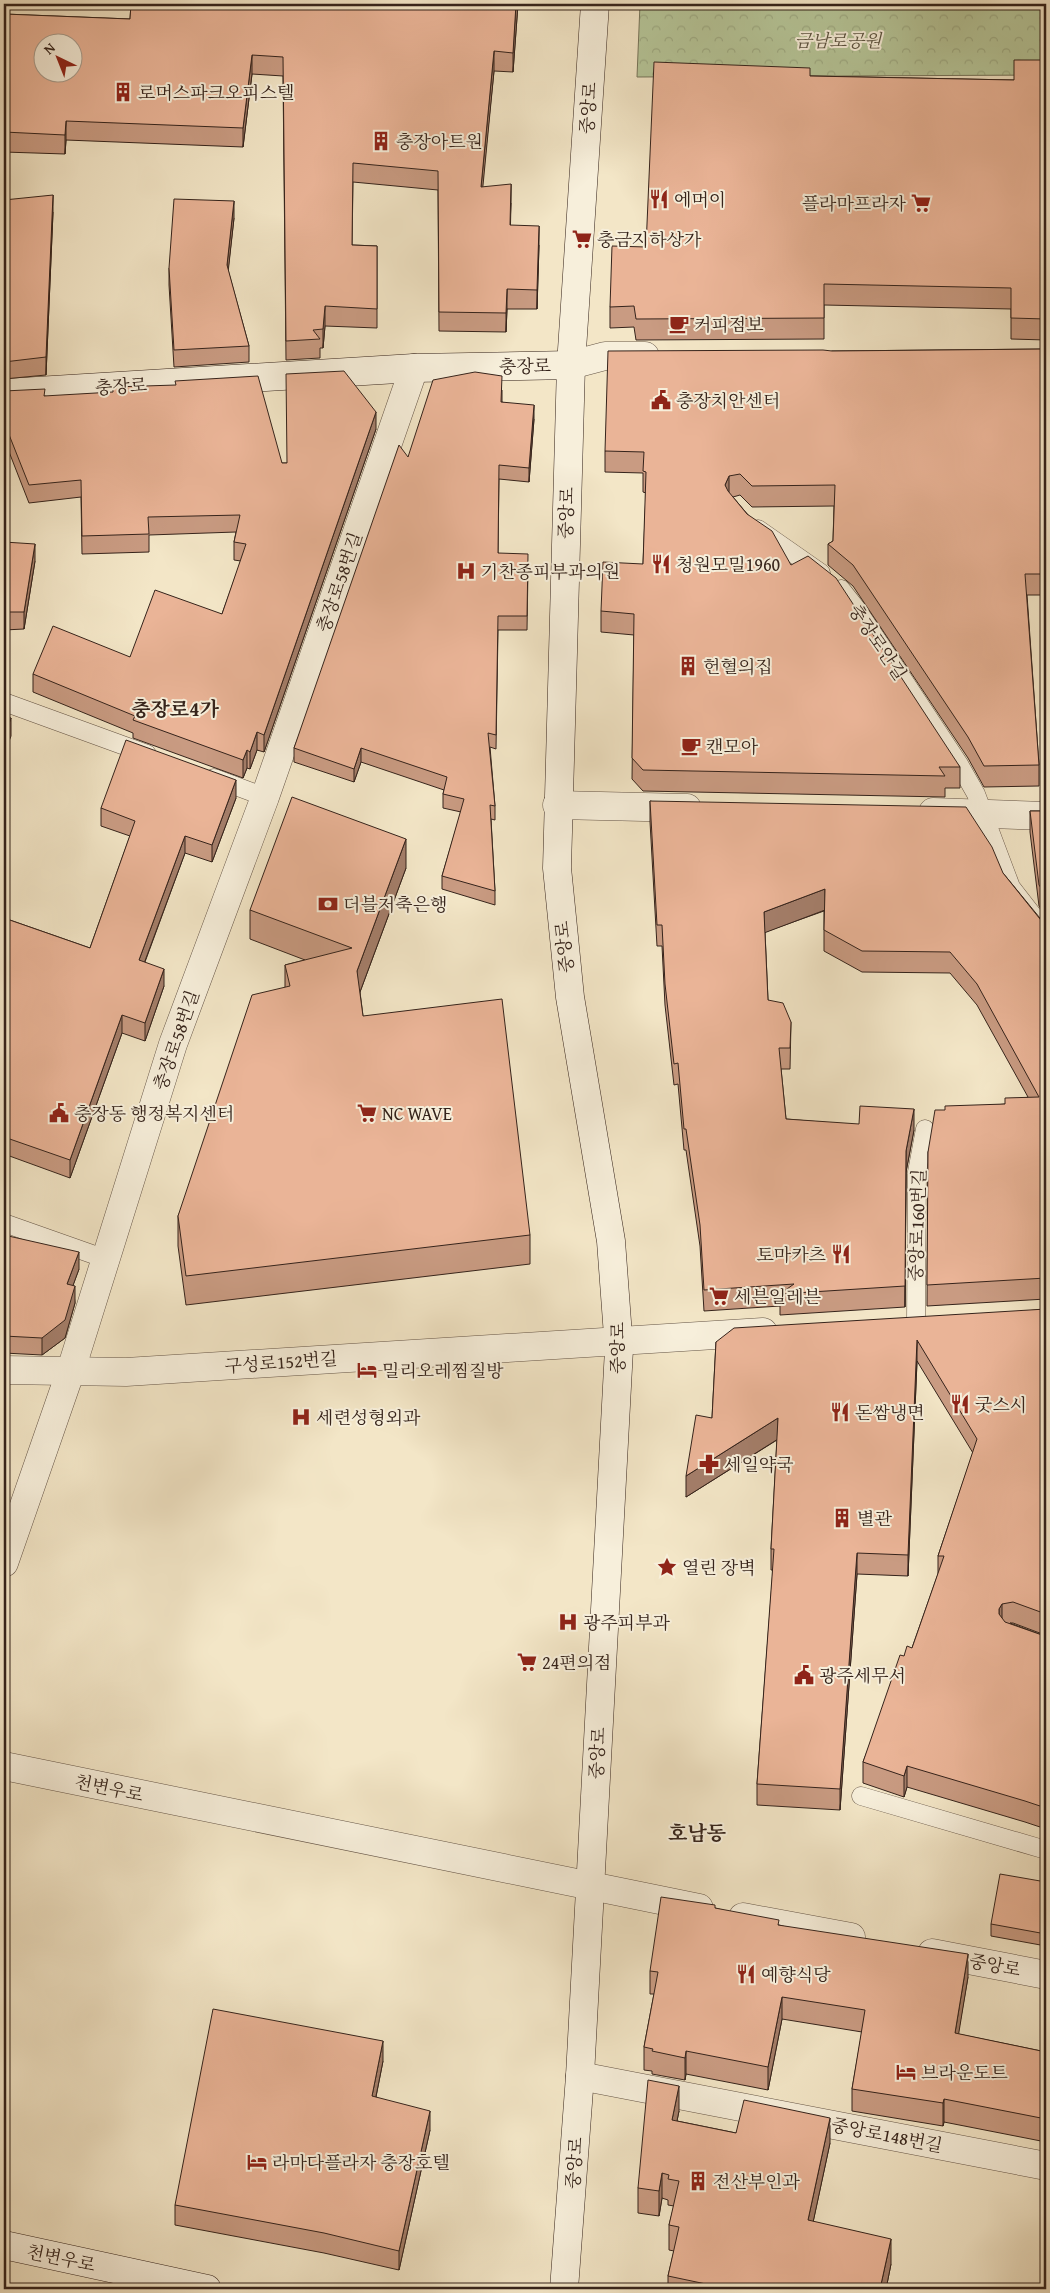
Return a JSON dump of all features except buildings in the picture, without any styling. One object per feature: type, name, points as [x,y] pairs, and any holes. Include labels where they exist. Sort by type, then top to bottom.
[{"type":"street","name":"중앙로","points":[[564,2289],[580,2076],[619,1341],[611,1241],[570,997],[557,868],[557,805],[571,365],[595,4]]},
{"type":"street","name":"충장로","points":[[4,393],[414,368],[571,365],[605,356],[671,356]]},
{"type":"street","name":"충장로58번길","points":[[70,1372],[173,1044],[265,797],[414,368]]},
{"type":"street","points":[[557,805],[715,808]]},
{"type":"street","points":[[912,812],[1046,816]]},
{"type":"street","points":[[886,1324],[944,1320]]},
{"type":"street","points":[[619,1341],[787,1330]]},
{"type":"street","name":"구성로152번길","points":[[4,1370],[126,1372],[619,1341]]},
{"type":"street","points":[[4,1563],[70,1372]]},
{"type":"street","name":"천변우로","points":[[4,1766],[590,1887]]},
{"type":"street","points":[[590,1887],[873,1942]]},
{"type":"street","name":"중앙로","points":[[912,1949],[1046,1974]]},
{"type":"street","name":"중앙로148번길","points":[[580,2076],[1046,2166]]},
{"type":"street","name":"천변우로","points":[[4,2245],[207,2289]]},
{"type":"lane","name":"충장로안길","points":[[748,519],[753,526],[808,563],[844,592],[959,764],[976,794],[981,813]]},
{"type":"lane","points":[[4,702],[162,759]]},
{"type":"lane","points":[[200,773],[265,797]]},
{"type":"lane","points":[[981,813],[1012,886],[1046,932]]},
{"type":"lane","name":"중앙로160번길","points":[[916,1322],[917,1172],[925,1129]]},
{"type":"lane","points":[[4,1223],[106,1259]]},
{"type":"lane","points":[[861,1796],[1046,1850]]},
{"type":"green space","name":"금남로공원","points":[[640,4],[1046,4],[1046,75],[637,77]]},
{"type":"place","name":"로머스파크오피스텔","points":[[123,92]]},
{"type":"place","name":"충장아트원","points":[[381,141]]},
{"type":"place","name":"에머이","points":[[659,199]]},
{"type":"place","name":"플라마프라자","points":[[921,203]]},
{"type":"place","name":"충금지하상가","points":[[582,239]]},
{"type":"place","name":"커피점보","points":[[679,324]]},
{"type":"place","name":"충장치안센터","points":[[661,400]]},
{"type":"place","name":"청원모밀1960","points":[[661,564]]},
{"type":"place","name":"기찬종피부과의원","points":[[466,571]]},
{"type":"place","name":"헌혈의집","points":[[688,666]]},
{"type":"place","name":"캔모아","points":[[691,746]]},
{"type":"place","name":"더블저축은행","points":[[328,904]]},
{"type":"place","name":"충장동 행정복지센터","points":[[59,1113]]},
{"type":"place","name":"NC WAVE","points":[[367,1113]]},
{"type":"place","name":"토마카츠","points":[[841,1254]]},
{"type":"place","name":"세븐일레븐","points":[[719,1296]]},
{"type":"place","name":"밀리오레찜질방","points":[[367,1370]]},
{"type":"place","name":"굿스시","points":[[960,1404]]},
{"type":"place","name":"돈쌈냉면","points":[[840,1412]]},
{"type":"place","name":"세련성형외과","points":[[301,1417]]},
{"type":"place","name":"세일약국","points":[[709,1464]]},
{"type":"place","name":"별관","points":[[842,1518]]},
{"type":"place","name":"열린 장벽","points":[[667,1567]]},
{"type":"place","name":"광주피부과","points":[[568,1622]]},
{"type":"place","name":"24편의점","points":[[527,1662]]},
{"type":"place","name":"광주세무서","points":[[804,1675]]},
{"type":"place","name":"예향식당","points":[[746,1974]]},
{"type":"place","name":"브라운도트","points":[[906,2072]]},
{"type":"place","name":"라마다플라자 충장호텔","points":[[257,2162]]},
{"type":"place","name":"전산부인과","points":[[698,2181]]},
{"type":"district","name":"충장로4가","points":[[175,708]]},
{"type":"district","name":"호남동","points":[[697,1832]]}]
